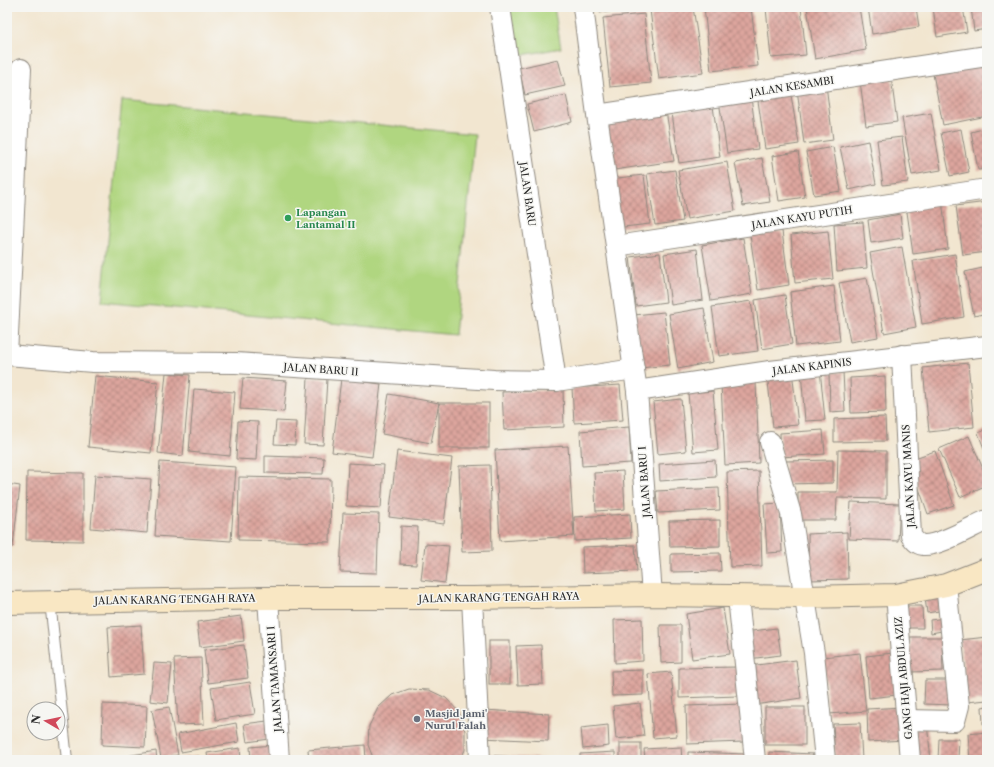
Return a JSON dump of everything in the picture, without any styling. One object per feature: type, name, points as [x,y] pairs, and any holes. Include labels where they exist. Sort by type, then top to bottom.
[{"type":"main road","name":"JALAN KARANG TENGAH RAYA","points":[[7,603],[268,598],[472,598],[652,595],[805,597],[896,595],[946,585],[987,569]]},
{"type":"street","name":"JALAN BARU","points":[[500,7],[556,381]]},
{"type":"street","name":"JALAN BARU I","points":[[583,7],[637,392],[652,595]]},
{"type":"street","name":"JALAN KESAMBI","points":[[597,115],[987,56]]},
{"type":"street","points":[[7,355],[21,69]]},
{"type":"street","name":"JALAN KAYU PUTIH","points":[[616,246],[987,189]]},
{"type":"street","name":"JALAN KAPINIS","points":[[637,392],[770,371],[987,346]]},
{"type":"street","name":"JALAN BARU II","points":[[7,355],[93,362],[236,363],[494,380],[556,381],[634,369]]},
{"type":"street","name":"JALAN KAYU MANIS","points":[[902,356],[911,536],[916,543],[923,545],[934,544],[987,520]]},
{"type":"street","points":[[770,442],[791,514],[814,653],[825,760]]},
{"type":"street","points":[[907,720],[955,721],[959,706],[946,585]]},
{"type":"street","name":"GANG HAJI ABDUL AZIZ","points":[[896,595],[910,760]]},
{"type":"street","points":[[738,597],[755,760]]},
{"type":"street","name":"JALAN TAMANSARI I","points":[[268,598],[280,760]]},
{"type":"street","points":[[472,598],[480,760]]},
{"type":"lane","points":[[50,602],[67,760]]},
{"type":"green space","points":[[509,7],[554,7],[561,48],[517,56]]},
{"type":"green space","name":"Lapangan Lantamal II","points":[[122,100],[475,134],[455,335],[102,301]]},
{"type":"building","points":[[599,7],[638,7],[638,8],[600,13]]},
{"type":"building","points":[[674,7],[693,7],[703,73],[659,79],[650,10]]},
{"type":"building","points":[[704,7],[751,7],[758,66],[711,71]]},
{"type":"building","points":[[801,7],[806,55],[771,58],[766,8]]},
{"type":"building","points":[[807,7],[859,7],[866,50],[815,59]]},
{"type":"building","points":[[868,7],[916,7],[919,27],[872,34]]},
{"type":"building","points":[[933,7],[963,7],[967,32],[937,37]]},
{"type":"building","points":[[971,7],[987,7],[987,29],[974,31]]},
{"type":"building","points":[[644,14],[651,83],[610,87],[603,18]]},
{"type":"building","points":[[558,59],[565,86],[525,95],[519,68]]},
{"type":"building","points":[[986,63],[987,116],[943,125],[933,74]]},
{"type":"building","points":[[891,77],[897,122],[866,126],[860,81]]},
{"type":"building","points":[[826,85],[833,140],[804,144],[797,89]]},
{"type":"building","points":[[790,89],[799,144],[765,149],[757,94]]},
{"type":"building","points":[[566,95],[572,122],[534,132],[527,104]]},
{"type":"building","points":[[751,97],[758,149],[727,153],[719,101]]},
{"type":"building","points":[[713,106],[720,157],[679,163],[672,113]]},
{"type":"building","points":[[666,111],[674,161],[608,171],[600,122]]},
{"type":"building","points":[[931,113],[941,170],[912,175],[902,118]]},
{"type":"building","points":[[987,128],[987,169],[978,170],[971,132]]},
{"type":"building","points":[[961,129],[969,172],[950,176],[941,133]]},
{"type":"building","points":[[902,137],[908,182],[883,185],[877,140]]},
{"type":"building","points":[[868,141],[876,184],[849,190],[840,147]]},
{"type":"building","points":[[833,147],[841,191],[814,195],[806,152]]},
{"type":"building","points":[[798,152],[805,197],[779,201],[772,156]]},
{"type":"building","points":[[762,158],[770,202],[743,206],[735,163]]},
{"type":"building","points":[[727,162],[735,211],[687,219],[678,170]]},
{"type":"building","points":[[675,170],[683,221],[655,225],[647,174]]},
{"type":"building","points":[[644,175],[650,224],[615,228],[609,179]]},
{"type":"building","points":[[942,200],[948,249],[913,254],[906,205]]},
{"type":"building","points":[[987,202],[987,252],[963,255],[956,206]]},
{"type":"building","points":[[900,214],[903,238],[871,243],[868,220]]},
{"type":"building","points":[[863,222],[867,268],[837,271],[834,224]]},
{"type":"building","points":[[782,231],[789,285],[758,290],[750,235]]},
{"type":"building","points":[[828,231],[833,279],[795,283],[791,235]]},
{"type":"building","points":[[743,238],[752,294],[711,301],[702,245]]},
{"type":"building","points":[[902,247],[916,327],[884,333],[870,253]]},
{"type":"building","points":[[697,249],[703,300],[671,305],[664,254]]},
{"type":"building","points":[[660,253],[666,302],[636,306],[630,257]]},
{"type":"building","points":[[955,254],[964,317],[922,324],[913,261]]},
{"type":"building","points":[[987,267],[987,313],[974,316],[965,272]]},
{"type":"building","points":[[867,278],[878,337],[850,342],[839,283]]},
{"type":"building","points":[[834,286],[840,341],[796,346],[790,292]]},
{"type":"building","points":[[785,295],[792,344],[762,349],[755,300]]},
{"type":"building","points":[[751,301],[758,351],[719,356],[712,307]]},
{"type":"building","points":[[704,308],[713,362],[678,369],[669,314]]},
{"type":"building","points":[[664,312],[670,365],[640,368],[634,315]]},
{"type":"building","points":[[968,363],[974,427],[929,432],[923,368]]},
{"type":"building","points":[[820,369],[825,420],[805,421],[801,371]]},
{"type":"building","points":[[792,370],[798,425],[773,427],[767,373]]},
{"type":"building","points":[[843,372],[845,411],[830,412],[829,373]]},
{"type":"building","points":[[166,373],[190,375],[183,456],[158,453]]},
{"type":"building","points":[[95,376],[158,382],[151,453],[88,447]]},
{"type":"building","points":[[885,376],[886,412],[851,413],[850,378]]},
{"type":"building","points":[[243,378],[287,381],[284,412],[240,409]]},
{"type":"building","points":[[308,378],[327,379],[323,445],[304,444]]},
{"type":"building","points":[[341,379],[381,384],[372,457],[332,452]]},
{"type":"building","points":[[756,382],[759,463],[725,465],[721,384]]},
{"type":"building","points":[[620,385],[623,420],[574,423],[572,388]]},
{"type":"building","points":[[194,389],[235,392],[230,456],[189,452]]},
{"type":"building","points":[[563,390],[564,427],[504,430],[502,392]]},
{"type":"building","points":[[713,391],[718,450],[693,452],[688,393]]},
{"type":"building","points":[[389,394],[439,403],[431,443],[382,434]]},
{"type":"building","points":[[681,399],[686,451],[658,454],[653,402]]},
{"type":"building","points":[[439,403],[489,403],[489,448],[439,448]]},
{"type":"building","points":[[885,417],[886,441],[834,442],[834,419]]},
{"type":"building","points":[[238,421],[258,422],[256,460],[236,459]]},
{"type":"building","points":[[276,421],[296,422],[295,445],[274,444]]},
{"type":"building","points":[[629,427],[631,463],[582,466],[580,431]]},
{"type":"building","points":[[987,429],[987,456],[978,433]]},
{"type":"building","points":[[823,430],[825,454],[781,457],[780,433]]},
{"type":"building","points":[[969,436],[987,478],[987,485],[960,497],[939,449]]},
{"type":"building","points":[[568,446],[574,536],[500,541],[495,450]]},
{"type":"building","points":[[838,450],[886,451],[886,499],[837,498],[836,520],[798,520],[798,492],[837,492]]},
{"type":"building","points":[[397,451],[452,458],[444,524],[389,517]]},
{"type":"building","points":[[935,451],[954,505],[928,514],[909,460]]},
{"type":"building","points":[[265,456],[324,458],[323,474],[265,473]]},
{"type":"building","points":[[715,460],[716,477],[660,481],[659,464]]},
{"type":"building","points":[[833,460],[833,483],[785,484],[785,461]]},
{"type":"building","points":[[160,462],[236,467],[231,541],[155,536]]},
{"type":"building","points":[[348,463],[384,465],[381,508],[346,506]]},
{"type":"building","points":[[490,465],[492,551],[462,552],[459,466]]},
{"type":"building","points":[[623,471],[625,509],[596,511],[594,473]]},
{"type":"building","points":[[759,471],[762,566],[730,567],[727,472]]},
{"type":"building","points":[[27,472],[83,473],[83,541],[26,540]]},
{"type":"building","points":[[95,475],[151,479],[147,533],[91,528]]},
{"type":"building","points":[[239,477],[331,479],[330,542],[238,540]]},
{"type":"building","points":[[7,484],[20,486],[13,547],[7,546]]},
{"type":"building","points":[[719,488],[720,510],[658,513],[656,491]]},
{"type":"building","points":[[851,502],[900,504],[898,541],[849,539]]},
{"type":"building","points":[[780,503],[782,552],[767,553],[764,504]]},
{"type":"building","points":[[343,513],[379,514],[377,573],[340,572]]},
{"type":"building","points":[[630,514],[631,538],[575,541],[574,517]]},
{"type":"building","points":[[720,520],[720,546],[670,547],[669,521]]},
{"type":"building","points":[[401,526],[418,527],[416,565],[400,564]]},
{"type":"building","points":[[847,532],[848,579],[809,580],[808,534]]},
{"type":"building","points":[[425,544],[449,546],[445,583],[421,580]]},
{"type":"building","points":[[635,545],[637,571],[583,573],[582,547]]},
{"type":"building","points":[[720,553],[721,571],[671,572],[671,554]]},
{"type":"building","points":[[942,595],[945,610],[927,613],[925,598]]},
{"type":"building","points":[[902,606],[922,606],[923,628],[903,628]]},
{"type":"building","points":[[723,608],[730,654],[692,659],[686,614]]},
{"type":"building","points":[[241,616],[244,641],[200,647],[197,622]]},
{"type":"building","points":[[945,618],[947,630],[931,633],[930,620]]},
{"type":"building","points":[[642,619],[643,661],[615,663],[614,620]]},
{"type":"building","points":[[141,625],[144,674],[111,677],[108,627]]},
{"type":"building","points":[[660,625],[681,625],[681,662],[661,663]]},
{"type":"building","points":[[777,628],[781,655],[748,659],[744,632]]},
{"type":"building","points":[[910,637],[942,637],[943,671],[910,672]]},
{"type":"building","points":[[987,637],[987,700],[967,702],[960,640]]},
{"type":"building","points":[[489,641],[510,641],[510,684],[489,684]]},
{"type":"building","points":[[244,645],[248,678],[208,683],[204,650]]},
{"type":"building","points":[[541,645],[543,684],[518,685],[516,646]]},
{"type":"building","points":[[860,653],[866,711],[829,714],[823,657]]},
{"type":"building","points":[[893,653],[897,695],[869,698],[866,656]]},
{"type":"building","points":[[201,658],[204,724],[178,725],[174,659]]},
{"type":"building","points":[[796,660],[801,698],[755,705],[749,666]]},
{"type":"building","points":[[154,663],[172,664],[168,703],[150,701]]},
{"type":"building","points":[[738,667],[738,696],[679,698],[679,668]]},
{"type":"building","points":[[643,670],[643,695],[612,696],[611,671]]},
{"type":"building","points":[[671,672],[677,736],[653,738],[648,674]]},
{"type":"building","points":[[925,680],[952,680],[952,705],[924,704]]},
{"type":"building","points":[[250,682],[255,714],[216,720],[211,688]]},
{"type":"building","name":"Masjid Jami' Nurul Falah","points":[[409,689],[429,690],[446,698],[459,712],[465,731],[465,750],[460,760],[374,760],[368,745],[369,726],[378,708],[392,695]]},
{"type":"building","points":[[640,703],[644,736],[616,739],[613,706]]},
{"type":"building","points":[[103,704],[147,706],[145,747],[102,745]]},
{"type":"building","points":[[743,704],[744,742],[687,744],[686,706]]},
{"type":"building","points":[[987,706],[987,724],[983,724],[982,707]]},
{"type":"building","points":[[169,707],[178,755],[161,758],[152,710]]},
{"type":"building","points":[[765,707],[805,707],[805,745],[765,745]]},
{"type":"building","points":[[903,707],[905,740],[868,742],[867,709]]},
{"type":"building","points":[[484,710],[549,714],[548,741],[482,738]]},
{"type":"building","points":[[267,721],[270,739],[247,742],[244,724]]},
{"type":"building","points":[[236,723],[239,742],[181,752],[178,734]]},
{"type":"building","points":[[860,723],[862,760],[835,760],[833,724]]},
{"type":"building","points":[[927,724],[931,760],[917,760],[914,726]]},
{"type":"building","points":[[608,725],[609,746],[583,749],[581,728]]},
{"type":"building","points":[[987,732],[987,760],[970,760],[968,734]]},
{"type":"building","points":[[939,739],[959,739],[958,760],[938,760]]},
{"type":"building","points":[[620,743],[641,743],[641,760],[620,760]]},
{"type":"building","points":[[273,745],[274,760],[251,760],[250,747]]},
{"type":"building","points":[[365,745],[366,760],[309,760],[308,750]]},
{"type":"building","points":[[681,747],[682,760],[645,760],[644,749]]},
{"type":"building","points":[[240,748],[241,760],[208,760],[207,753]]},
{"type":"building","points":[[156,751],[157,760],[108,760],[108,759]]},
{"type":"building","points":[[615,752],[615,760],[580,760],[580,754]]},
{"type":"building","points":[[688,752],[747,754],[746,760],[688,760]]},
{"type":"building","points":[[769,752],[813,754],[812,760],[769,760]]},
{"type":"building","points":[[486,755],[549,759],[549,760],[486,760]]},
{"type":"building","points":[[199,756],[200,760],[180,760],[180,758]]},
{"type":"place","name":"Lapangan Lantamal II","points":[[288,218]]},
{"type":"place","name":"Masjid Jami' Nurul Falah","points":[[417,719]]}]
